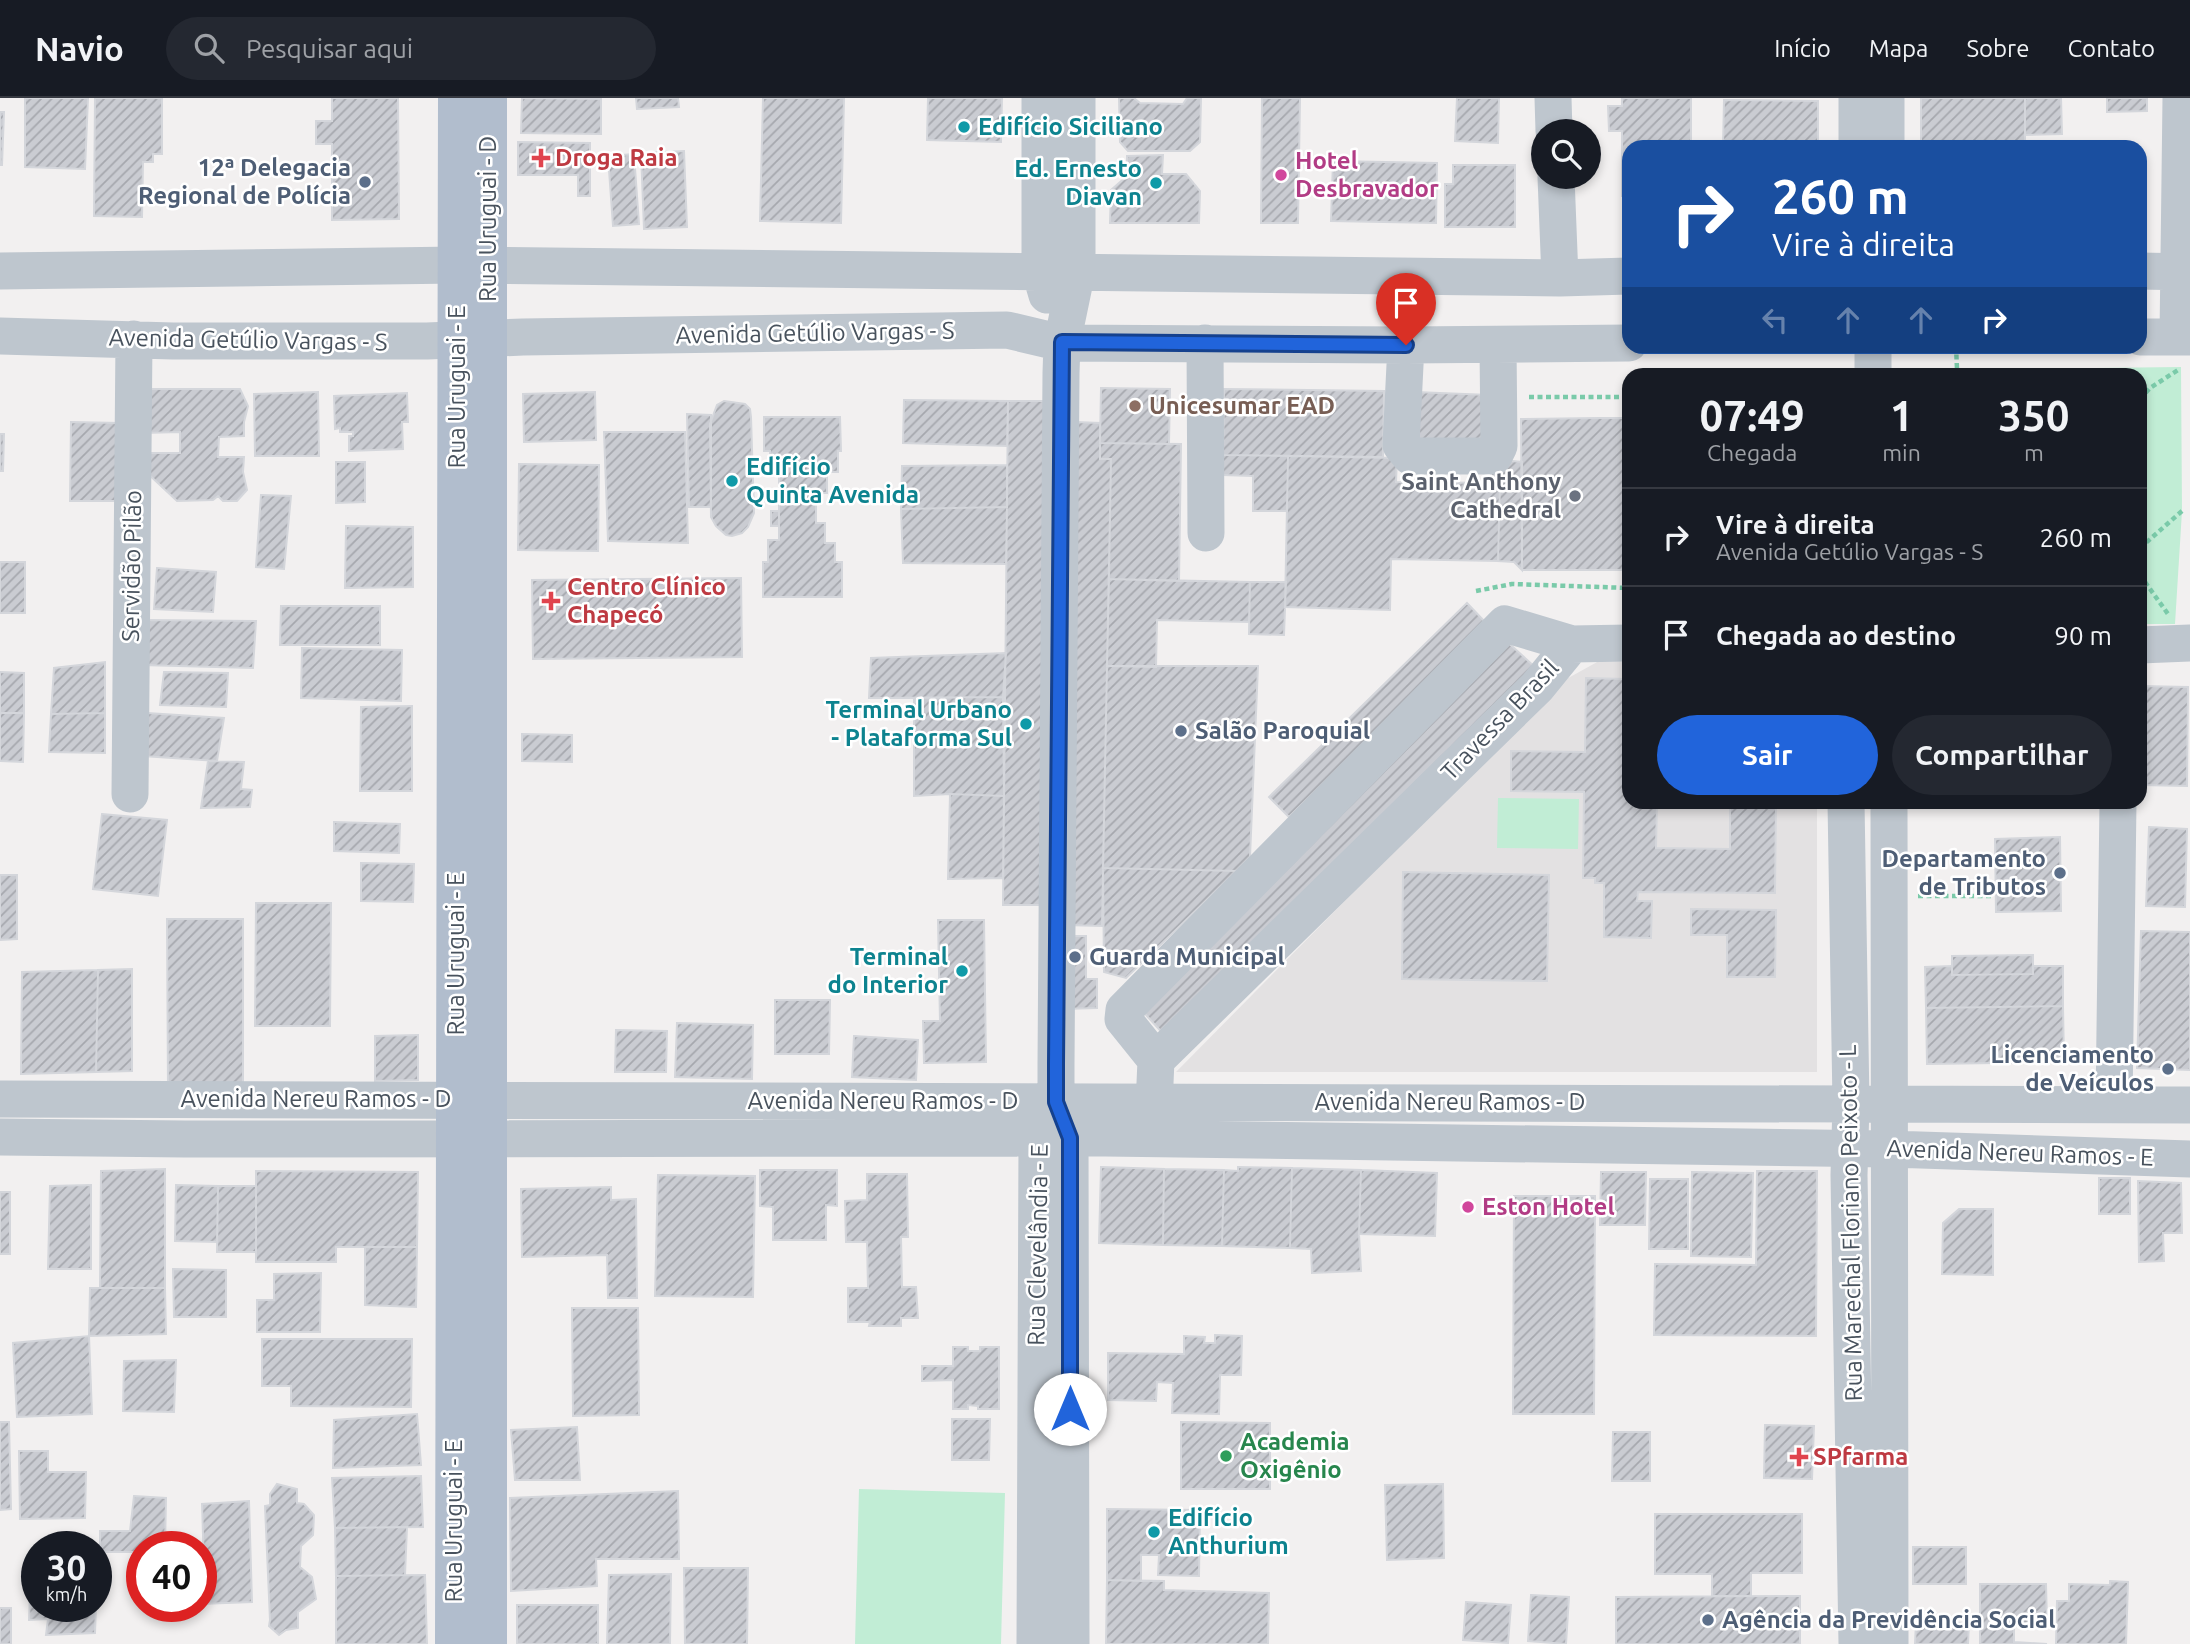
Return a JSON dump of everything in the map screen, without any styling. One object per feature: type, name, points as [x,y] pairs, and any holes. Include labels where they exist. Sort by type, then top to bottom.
[{"type":"main road","name":"Rua Uruguai - D","points":[[457,98],[473,265]]},
{"type":"main road","name":"Rua Uruguai - D","points":[[473,265],[488,98]]},
{"type":"main road","name":"Rua Uruguai - E","points":[[454,1644],[472,1100],[473,265]]},
{"type":"main road","name":"Rua Uruguai - E","points":[[471,1139],[488,1644]]},
{"type":"street","points":[[1040,98],[1040,271],[1062,342]]},
{"type":"street","points":[[1062,342],[1077,271],[1077,98]]},
{"type":"street","points":[[1553,98],[1554,119]]},
{"type":"street","points":[[1857,98],[1857,140]]},
{"type":"street","points":[[1886,98],[1886,140]]},
{"type":"street","points":[[2147,339],[2183,347],[2181,98]]},
{"type":"street","points":[[1556,189],[1559,278]]},
{"type":"street","points":[[0,271],[473,265],[1559,278],[1622,276]]},
{"type":"street","points":[[2147,271],[2184,272]]},
{"type":"street","name":"Avenida Getúlio Vargas - S","points":[[0,336],[473,340],[1007,330],[1062,342],[1406,345],[1622,343]]},
{"type":"street","name":"Servidão Pilão","points":[[130,793],[134,339]]},
{"type":"street","name":"Rua Clevelândia - E","points":[[1035,1644],[1056,1102],[1062,342]]},
{"type":"street","points":[[1205,343],[1206,533]]},
{"type":"street","points":[[1406,345],[1401,445],[1410,456],[1494,456],[1499,446],[1498,345]]},
{"type":"street","name":"Travessa Brasil","points":[[1506,624],[1572,644],[1537,687],[1156,1060],[1123,1019],[1124,1010],[1476,653],[1506,624]]},
{"type":"street","points":[[2147,643],[2183,633]]},
{"type":"street","points":[[1572,644],[1622,643]]},
{"type":"street","name":"Rua Marechal Floriano Peixoto - L","points":[[1846,809],[1857,1644]]},
{"type":"street","name":"Rua Marechal Floriano Peixoto - L","points":[[1889,809],[1890,1644]]},
{"type":"street","points":[[2114,1105],[2118,809]]},
{"type":"street","points":[[1154,1102],[1156,1060]]},
{"type":"street","name":"Avenida Nereu Ramos - D","points":[[0,1099],[1851,1104]]},
{"type":"street","points":[[184,1099],[185,1139]]},
{"type":"street","name":"Avenida Nereu Ramos - E","points":[[1851,1104],[2190,1105]]},
{"type":"street","name":"Avenida Nereu Ramos - D","points":[[0,1137],[1054,1138],[1850,1149]]},
{"type":"street","name":"Rua Clevelândia - E","points":[[1054,1138],[1071,1644]]},
{"type":"street","name":"Avenida Nereu Ramos - E","points":[[1850,1149],[2190,1158]]},
{"type":"path","points":[[2147,391],[2183,347]]},
{"type":"path","points":[[1525,397],[1622,397]]},
{"type":"path","points":[[2147,542],[2182,511]]},
{"type":"path","points":[[1476,591],[1512,584],[1622,588]]},
{"type":"path","points":[[2147,584],[2183,633]]},
{"type":"path","points":[[1889,896],[1993,896]]},
{"type":"shaded area","points":[[1599,661],[1622,662],[1622,809],[1817,809],[1817,1072],[1176,1072],[1561,682]]},
{"type":"green space","points":[[2181,367],[2182,511],[2175,624],[2147,624],[2147,368],[2095,368]]},
{"type":"green space","points":[[1498,798],[1579,799],[1578,849],[1497,848]]},
{"type":"green space","points":[[859,1489],[1005,1493],[1001,1644],[855,1644]]},
{"type":"building","points":[[25,98],[88,98],[85,169],[25,167]]},
{"type":"building","points":[[95,98],[162,98],[162,154],[153,154],[153,162],[143,162],[142,217],[94,216]]},
{"type":"building","name":"12ª Delegacia Regional de Polícia","points":[[332,98],[398,98],[399,219],[332,220],[332,144],[316,144],[316,121],[332,121]]},
{"type":"building","points":[[522,98],[601,99],[601,134],[521,133]]},
{"type":"building","points":[[636,98],[678,98],[679,107],[637,109]]},
{"type":"building","points":[[763,98],[844,98],[841,223],[760,221]]},
{"type":"building","name":"Edifício Siciliano","points":[[928,98],[1002,98],[1001,142],[927,140]]},
{"type":"building","points":[[1119,98],[1134,98],[1140,103],[1183,104],[1187,98],[1201,98],[1200,142],[1190,151],[1128,151],[1120,142]]},
{"type":"building","points":[[1262,98],[1300,98],[1298,223],[1261,223]]},
{"type":"building","points":[[1457,98],[1499,98],[1498,143],[1455,141]]},
{"type":"building","points":[[1622,98],[1691,98],[1691,140],[1622,140],[1622,131],[1609,131],[1608,106],[1622,106]]},
{"type":"building","points":[[1921,98],[2025,98],[2025,140],[1921,140]]},
{"type":"building","points":[[2025,98],[2061,98],[2062,134],[2025,135]]},
{"type":"building","points":[[2107,98],[2147,98],[2147,111],[2107,112]]},
{"type":"building","points":[[1724,100],[1818,101],[1818,140],[1723,140]]},
{"type":"building","points":[[0,112],[4,112],[2,165],[0,165]]},
{"type":"building","points":[[518,142],[590,143],[590,196],[578,196],[578,175],[518,175]]},
{"type":"building","points":[[684,151],[687,227],[644,229],[641,153]]},
{"type":"building","points":[[634,154],[639,224],[613,226],[608,156]]},
{"type":"building","name":"Ed. Ernesto Diavan","points":[[1163,155],[1162,174],[1186,174],[1200,191],[1199,223],[1110,223],[1111,190],[1127,176],[1127,156]]},
{"type":"building","points":[[1333,161],[1437,163],[1436,223],[1331,221]]},
{"type":"building","points":[[1453,165],[1515,165],[1515,227],[1445,227],[1445,184],[1453,184]]},
{"type":"building","name":"Unicesumar EAD","points":[[1101,388],[1170,389],[1169,444],[1100,443]]},
{"type":"building","points":[[146,389],[240,389],[248,406],[244,436],[219,437],[218,457],[244,457],[243,472],[247,490],[237,501],[223,501],[218,496],[213,500],[177,501],[144,470],[144,453],[180,453],[180,432],[144,433]]},
{"type":"building","points":[[1224,389],[1384,391],[1383,457],[1223,455]]},
{"type":"building","points":[[318,392],[319,456],[255,456],[254,394]]},
{"type":"building","points":[[595,392],[596,440],[524,442],[523,394]]},
{"type":"building","points":[[1415,392],[1489,395],[1487,450],[1413,447]]},
{"type":"building","points":[[407,393],[408,422],[402,422],[403,449],[349,451],[349,436],[353,436],[353,432],[340,432],[340,428],[335,429],[334,396]]},
{"type":"building","points":[[904,400],[1008,401],[1007,446],[903,443]]},
{"type":"building","name":"Edifício Quinta Avenida","points":[[724,401],[745,404],[750,409],[751,417],[754,513],[748,527],[742,533],[732,536],[726,535],[716,526],[711,517],[710,424],[717,405]]},
{"type":"building","name":"Terminal Urbano - Plataforma Sul","points":[[1008,401],[1050,401],[1045,905],[1003,905]]},
{"type":"building","points":[[687,414],[711,415],[711,507],[689,507]]},
{"type":"building","points":[[764,417],[840,417],[841,451],[838,451],[838,472],[827,472],[827,493],[816,493],[816,523],[825,523],[825,543],[835,543],[835,562],[842,562],[842,597],[763,597],[763,562],[768,562],[768,540],[779,540],[779,471],[770,471],[770,451],[764,451]]},
{"type":"building","name":"Saint Anthony Cathedral","points":[[1622,418],[1622,570],[1522,570],[1521,419]]},
{"type":"building","points":[[71,422],[120,423],[118,501],[70,501]]},
{"type":"building","points":[[1075,422],[1100,423],[1100,459],[1111,459],[1102,926],[1065,925]]},
{"type":"building","points":[[604,432],[685,432],[688,543],[608,541]]},
{"type":"building","points":[[0,434],[4,434],[3,471],[0,471]]},
{"type":"building","points":[[1100,443],[1181,444],[1179,581],[1109,579],[1111,459],[1100,459]]},
{"type":"building","points":[[1223,455],[1288,456],[1287,511],[1253,511],[1253,476],[1223,475]]},
{"type":"building","points":[[1288,456],[1397,458],[1396,482],[1500,483],[1498,561],[1391,559],[1390,610],[1285,607]]},
{"type":"building","points":[[1491,459],[1522,462],[1522,570],[1514,562],[1498,561],[1500,483],[1491,483]]},
{"type":"building","points":[[336,462],[365,462],[365,502],[336,503]]},
{"type":"building","points":[[519,464],[599,465],[598,551],[518,550]]},
{"type":"building","points":[[1007,465],[1007,507],[901,509],[902,466]]},
{"type":"building","points":[[261,495],[291,496],[284,569],[256,567]]},
{"type":"building","points":[[1007,507],[1006,564],[903,563],[901,509]]},
{"type":"building","points":[[771,511],[779,511],[779,526],[771,526]]},
{"type":"building","points":[[346,526],[413,527],[413,587],[345,588]]},
{"type":"building","points":[[0,562],[25,562],[25,613],[0,613]]},
{"type":"building","points":[[157,568],[216,572],[213,612],[154,609]]},
{"type":"building","points":[[741,578],[742,657],[533,659],[532,580]]},
{"type":"building","points":[[1109,579],[1250,582],[1249,622],[1157,620],[1156,667],[1107,666]]},
{"type":"building","points":[[1250,582],[1286,582],[1284,635],[1249,634]]},
{"type":"building","points":[[1467,603],[1487,624],[1289,817],[1269,797]]},
{"type":"building","points":[[281,606],[380,606],[380,645],[280,645]]},
{"type":"building","points":[[144,620],[256,621],[253,668],[141,665]]},
{"type":"building","points":[[1503,638],[1536,668],[1168,1039],[1136,1004]]},
{"type":"building","points":[[302,648],[402,650],[401,701],[301,698]]},
{"type":"building","points":[[1006,653],[1003,697],[869,698],[871,658]]},
{"type":"building","points":[[105,662],[105,713],[51,714],[54,668]]},
{"type":"building","name":"Salão Paroquial","points":[[1107,666],[1258,666],[1250,857],[1237,871],[1103,868]]},
{"type":"building","points":[[0,672],[24,673],[24,713],[0,713]]},
{"type":"building","points":[[164,672],[228,673],[226,707],[160,705]]},
{"type":"building","points":[[1586,678],[1622,679],[1622,809],[1657,809],[1656,848],[1730,849],[1730,809],[1776,809],[1775,893],[1638,892],[1637,901],[1652,901],[1651,938],[1604,937],[1604,883],[1595,883],[1595,878],[1583,878],[1584,792],[1511,791],[1511,751],[1585,752]]},
{"type":"building","points":[[2147,686],[2188,687],[2187,786],[2147,785]]},
{"type":"building","points":[[1003,697],[1004,796],[914,796],[914,698]]},
{"type":"building","points":[[412,706],[412,791],[360,791],[361,707]]},
{"type":"building","points":[[0,713],[24,713],[23,762],[0,761]]},
{"type":"building","points":[[105,713],[105,753],[49,752],[51,714]]},
{"type":"building","points":[[147,713],[224,718],[217,761],[143,756]]},
{"type":"building","points":[[522,734],[572,735],[572,762],[522,761]]},
{"type":"building","points":[[208,761],[244,762],[241,789],[252,790],[250,807],[201,808]]},
{"type":"building","points":[[950,794],[1004,796],[1003,878],[948,879]]},
{"type":"building","points":[[102,814],[167,820],[158,896],[93,889]]},
{"type":"building","points":[[334,822],[400,824],[399,853],[334,851]]},
{"type":"building","points":[[2149,827],[2187,829],[2185,907],[2146,906]]},
{"type":"building","points":[[2060,837],[2061,911],[1996,912],[1995,839]]},
{"type":"building","points":[[361,863],[414,864],[413,902],[361,901]]},
{"type":"building","points":[[1103,868],[1237,871],[1126,978],[1104,972]]},
{"type":"building","points":[[1403,872],[1549,875],[1547,981],[1402,979]]},
{"type":"building","points":[[0,875],[17,875],[17,939],[0,940]]},
{"type":"building","points":[[256,903],[331,903],[330,1026],[255,1026]]},
{"type":"building","points":[[1691,909],[1776,910],[1775,977],[1727,977],[1727,935],[1691,935]]},
{"type":"building","points":[[167,919],[243,919],[243,1088],[168,1089]]},
{"type":"building","name":"Terminal do Interior","points":[[938,920],[984,920],[986,1062],[924,1063],[923,1021],[940,1021]]},
{"type":"building","points":[[2141,931],[2190,932],[2190,1070],[2137,1068]]},
{"type":"building","name":"Guarda Municipal","points":[[1064,936],[1086,936],[1086,979],[1097,979],[1097,1008],[1064,1009]]},
{"type":"building","points":[[2033,955],[2033,974],[1952,975],[1952,956]]},
{"type":"building","points":[[1952,966],[1952,975],[2033,974],[2033,966],[2063,966],[2063,1006],[1926,1008],[1925,967]]},
{"type":"building","points":[[132,969],[132,1071],[96,1072],[98,970]]},
{"type":"building","points":[[98,970],[96,1072],[21,1074],[22,972]]},
{"type":"building","points":[[775,1000],[830,1000],[829,1054],[775,1054]]},
{"type":"building","points":[[2063,1006],[2064,1062],[1927,1064],[1926,1008]]},
{"type":"building","points":[[677,1023],[753,1025],[752,1079],[675,1077]]},
{"type":"building","points":[[616,1030],[667,1031],[666,1072],[615,1072]]},
{"type":"building","points":[[418,1035],[418,1080],[375,1081],[375,1036]]},
{"type":"building","points":[[854,1036],[918,1040],[916,1080],[852,1077]]},
{"type":"building","points":[[1101,1167],[1164,1169],[1163,1245],[1099,1243]]},
{"type":"building","points":[[1238,1167],[1292,1168],[1290,1248],[1222,1246],[1224,1170],[1238,1171]]},
{"type":"building","points":[[1292,1168],[1361,1170],[1361,1271],[1312,1273],[1311,1249],[1290,1248]]},
{"type":"building","points":[[165,1169],[165,1288],[100,1288],[101,1171]]},
{"type":"building","points":[[1164,1169],[1224,1170],[1222,1246],[1163,1245]]},
{"type":"building","points":[[760,1170],[837,1170],[837,1206],[826,1205],[826,1240],[773,1240],[773,1207],[760,1206]]},
{"type":"building","points":[[1361,1170],[1437,1173],[1435,1236],[1359,1234]]},
{"type":"building","points":[[256,1171],[418,1172],[417,1247],[336,1247],[336,1262],[256,1262]]},
{"type":"building","points":[[1757,1171],[1817,1171],[1816,1336],[1654,1335],[1655,1264],[1756,1265]]},
{"type":"building","points":[[1601,1172],[1646,1172],[1645,1225],[1600,1225]]},
{"type":"building","points":[[1692,1172],[1753,1173],[1751,1257],[1691,1256]]},
{"type":"building","points":[[867,1174],[907,1174],[908,1237],[901,1237],[902,1287],[916,1287],[918,1318],[901,1318],[901,1326],[869,1326],[870,1322],[848,1322],[848,1288],[868,1288],[867,1242],[846,1242],[845,1201],[867,1200]]},
{"type":"building","points":[[658,1175],[755,1176],[753,1297],[655,1296]]},
{"type":"building","points":[[2099,1178],[2130,1178],[2130,1214],[2099,1214]]},
{"type":"building","points":[[1650,1179],[1688,1179],[1688,1249],[1649,1249]]},
{"type":"building","points":[[2138,1181],[2181,1183],[2182,1233],[2163,1233],[2164,1261],[2139,1262]]},
{"type":"building","points":[[91,1185],[91,1269],[48,1269],[50,1186]]},
{"type":"building","points":[[176,1185],[218,1186],[217,1242],[175,1241]]},
{"type":"building","points":[[218,1186],[256,1186],[256,1252],[217,1252]]},
{"type":"building","points":[[611,1187],[611,1200],[636,1199],[637,1298],[608,1298],[607,1255],[522,1257],[521,1189]]},
{"type":"building","points":[[0,1192],[10,1192],[10,1254],[0,1254]]},
{"type":"building","points":[[1514,1196],[1595,1196],[1594,1414],[1513,1414]]},
{"type":"building","points":[[1959,1209],[1993,1209],[1993,1275],[1942,1274],[1943,1223]]},
{"type":"building","points":[[365,1247],[417,1247],[416,1307],[365,1305]]},
{"type":"building","points":[[173,1269],[226,1270],[226,1317],[174,1317]]},
{"type":"building","points":[[321,1273],[320,1332],[257,1332],[257,1300],[274,1300],[274,1274]]},
{"type":"building","points":[[90,1288],[165,1288],[166,1334],[89,1336]]},
{"type":"building","points":[[572,1308],[638,1308],[639,1415],[573,1416]]},
{"type":"building","points":[[1215,1335],[1242,1336],[1241,1375],[1220,1375],[1219,1414],[1172,1413],[1173,1383],[1157,1382],[1156,1401],[1108,1400],[1108,1353],[1184,1354],[1184,1336],[1205,1337],[1204,1343],[1215,1343]]},
{"type":"building","points":[[89,1336],[92,1414],[17,1417],[13,1343]]},
{"type":"building","points":[[262,1339],[412,1339],[411,1407],[291,1406],[291,1386],[262,1386]]},
{"type":"building","points":[[953,1347],[968,1347],[968,1351],[980,1351],[980,1347],[999,1347],[999,1409],[978,1409],[978,1406],[968,1405],[968,1409],[953,1409],[953,1380],[922,1381],[922,1366],[953,1366]]},
{"type":"building","points":[[176,1360],[174,1412],[123,1411],[124,1361]]},
{"type":"building","points":[[417,1414],[421,1465],[333,1468],[334,1420]]},
{"type":"building","points":[[952,1419],[990,1419],[989,1460],[952,1460]]},
{"type":"building","points":[[0,1422],[9,1422],[11,1509],[0,1510]]},
{"type":"building","name":"Academia Oxigênio","points":[[1181,1422],[1270,1423],[1270,1489],[1181,1489]]},
{"type":"building","points":[[1765,1425],[1814,1426],[1812,1479],[1764,1478]]},
{"type":"building","points":[[577,1427],[580,1480],[515,1480],[511,1430]]},
{"type":"building","points":[[1613,1432],[1650,1432],[1650,1481],[1612,1481]]},
{"type":"building","points":[[19,1451],[48,1451],[48,1472],[86,1472],[85,1518],[20,1519]]},
{"type":"building","points":[[421,1476],[423,1527],[335,1528],[332,1478]]},
{"type":"building","points":[[277,1484],[297,1489],[297,1503],[304,1504],[314,1515],[313,1535],[301,1546],[300,1567],[312,1577],[316,1599],[298,1612],[298,1628],[286,1630],[279,1635],[269,1626],[265,1506],[270,1505],[270,1494]]},
{"type":"building","points":[[1443,1484],[1444,1558],[1387,1560],[1385,1485]]},
{"type":"building","points":[[678,1491],[679,1559],[596,1559],[597,1586],[511,1591],[510,1498]]},
{"type":"building","points":[[134,1496],[166,1498],[165,1531],[130,1531]]},
{"type":"building","points":[[249,1501],[252,1602],[217,1603],[217,1531],[203,1531],[202,1504]]},
{"type":"building","name":"Edifício Anthurium","points":[[1107,1509],[1200,1510],[1199,1576],[1158,1575],[1159,1555],[1141,1555],[1141,1581],[1107,1580]]},
{"type":"building","points":[[1655,1514],[1802,1514],[1802,1573],[1751,1573],[1751,1596],[1712,1596],[1712,1574],[1655,1574]]},
{"type":"building","points":[[407,1527],[405,1575],[336,1576],[335,1528]]},
{"type":"building","points":[[112,1531],[126,1531],[126,1552],[112,1552]]},
{"type":"building","points":[[1913,1547],[1966,1547],[1966,1584],[1913,1584]]},
{"type":"building","points":[[684,1568],[748,1568],[747,1644],[685,1644]]},
{"type":"building","points":[[671,1574],[670,1644],[607,1644],[609,1575]]},
{"type":"building","points":[[425,1575],[427,1644],[336,1644],[336,1576]]},
{"type":"building","points":[[1107,1580],[1164,1581],[1164,1590],[1269,1593],[1268,1644],[1106,1644]]},
{"type":"building","points":[[2110,1581],[2128,1582],[2126,1644],[2056,1644],[2057,1601],[2069,1601],[2069,1584],[2110,1585]]},
{"type":"building","points":[[1980,1584],[2046,1584],[2047,1623],[2014,1623],[2014,1642],[2047,1644],[1980,1644]]},
{"type":"building","points":[[1531,1595],[1569,1597],[1566,1644],[1528,1641]]},
{"type":"building","name":"Agência da Previdência Social","points":[[1800,1596],[1800,1644],[1616,1644],[1616,1597]]},
{"type":"building","points":[[1466,1602],[1511,1605],[1508,1643],[1463,1640]]},
{"type":"building","points":[[517,1605],[598,1605],[598,1644],[517,1644]]},
{"type":"building","points":[[0,1608],[11,1608],[11,1644],[0,1644]]},
{"type":"building","points":[[48,1622],[95,1622],[95,1633],[46,1635]]},
{"type":"building","points":[[1916,1622],[1969,1623],[1968,1644],[1915,1644]]},
{"type":"place","name":"Edifício Siciliano","points":[[964,127]]},
{"type":"place","name":"Droga Raia","points":[[541,158]]},
{"type":"place","name":"Hotel Desbravador","points":[[1281,175]]},
{"type":"place","name":"12ª Delegacia Regional de Polícia","points":[[365,182]]},
{"type":"place","name":"Ed. Ernesto Diavan","points":[[1156,183]]},
{"type":"place","name":"Unicesumar EAD","points":[[1135,406]]},
{"type":"place","name":"Edifício Quinta Avenida","points":[[732,481]]},
{"type":"place","name":"Saint Anthony Cathedral","points":[[1575,496]]},
{"type":"place","name":"Centro Clínico Chapecó","points":[[551,601]]},
{"type":"place","name":"Terminal Urbano - Plataforma Sul","points":[[1026,724]]},
{"type":"place","name":"Salão Paroquial","points":[[1181,731]]},
{"type":"place","name":"Departamento de Tributos","points":[[2060,873]]},
{"type":"place","name":"Guarda Municipal","points":[[1075,957]]},
{"type":"place","name":"Terminal do Interior","points":[[962,971]]},
{"type":"place","name":"Licenciamento de Veículos","points":[[2168,1069]]},
{"type":"place","name":"Eston Hotel","points":[[1468,1207]]},
{"type":"place","name":"Academia Oxigênio","points":[[1226,1456]]},
{"type":"place","name":"SPfarma","points":[[1799,1457]]},
{"type":"place","name":"Edifício Anthurium","points":[[1154,1532]]},
{"type":"place","name":"Agência da Previdência Social","points":[[1708,1620]]},
{"type":"route","points":[[1070,1409],[1070,1138],[1056,1102],[1062,342],[1406,345]]}]
